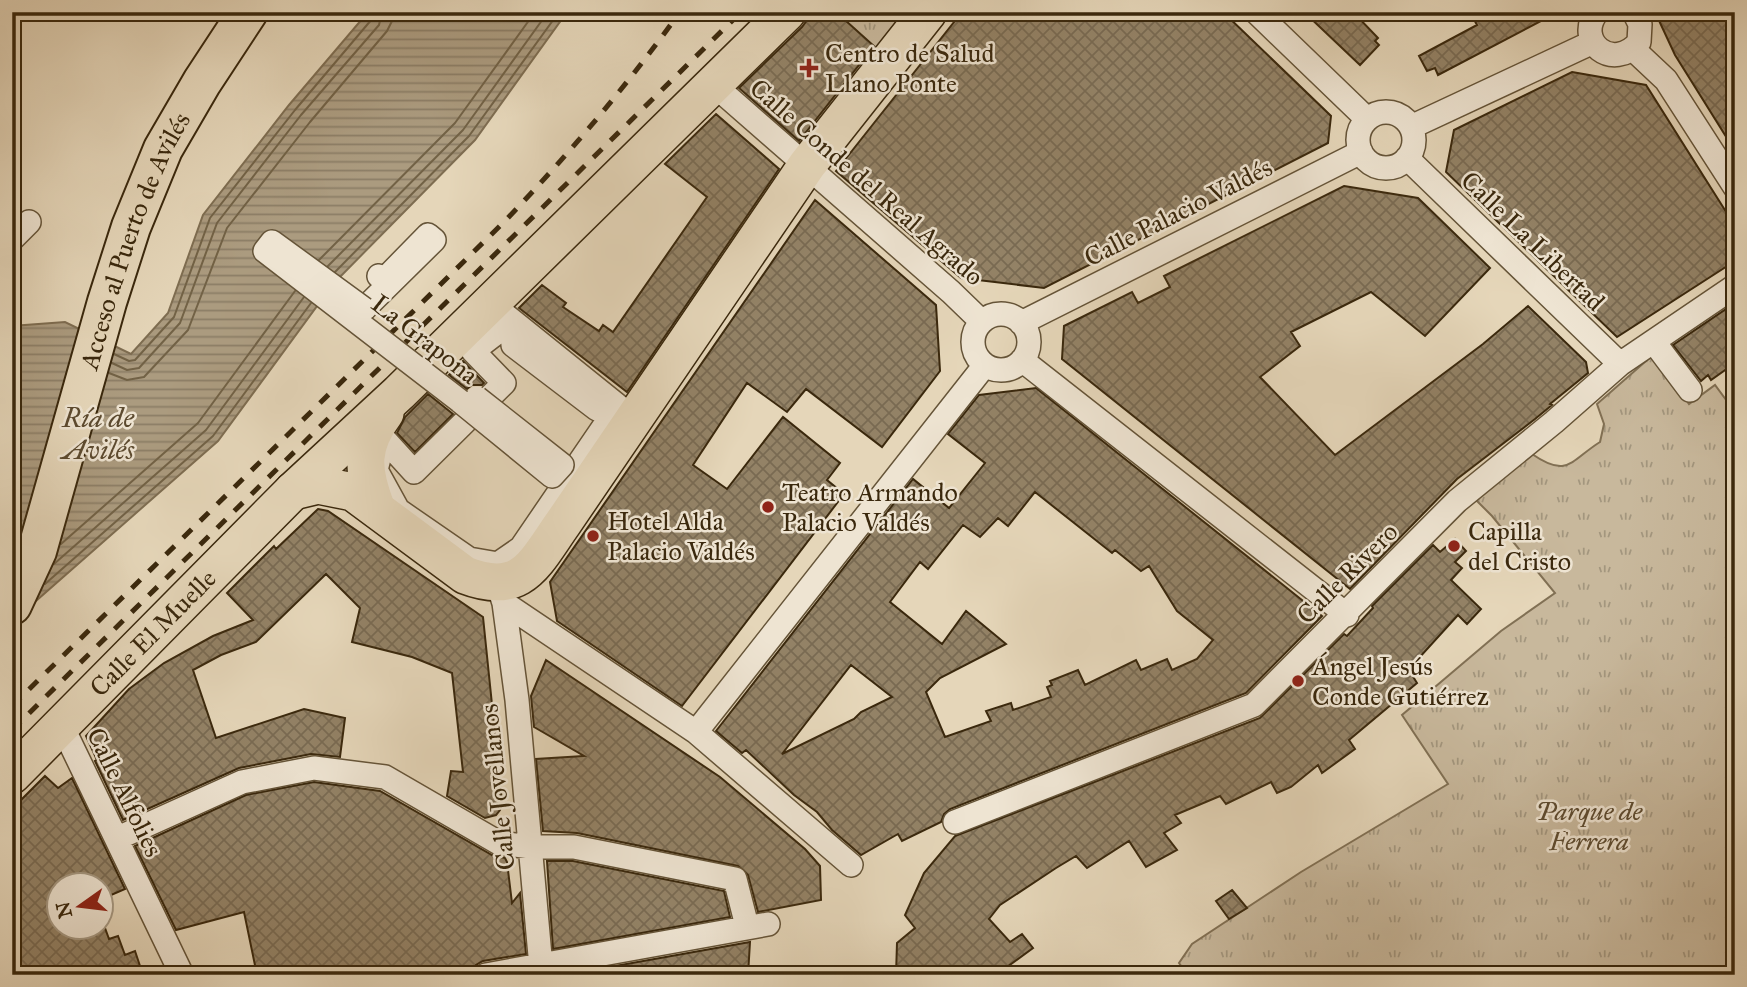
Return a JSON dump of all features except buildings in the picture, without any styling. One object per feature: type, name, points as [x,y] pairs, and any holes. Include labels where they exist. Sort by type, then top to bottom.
[{"type":"highway","name":"Acceso al Puerto de Avilés","points":[[12,605],[37,551],[107,302],[131,227],[163,149],[202,82],[248,12]]},
{"type":"main road","points":[[376,507],[369,487],[365,458],[368,439],[399,393],[501,312],[714,85],[787,12]]},
{"type":"main road","points":[[293,491],[318,485],[353,492],[376,507],[410,537],[465,575],[481,581],[501,594],[513,580],[532,567],[626,412],[807,165],[928,12]]},
{"type":"main road","name":"Calle El Muelle","points":[[12,775],[293,491],[399,393]]},
{"type":"street","points":[[1256,12],[1367,119]]},
{"type":"street","points":[[1597,12],[1590,25],[1593,41],[1598,49],[1616,56],[1633,49],[1641,33],[1634,12]]},
{"type":"street","points":[[1411,127],[1593,41]]},
{"type":"street","points":[[1633,49],[1666,80],[1735,187]]},
{"type":"street","name":"Calle Conde del Real Agrado","points":[[714,85],[981,321]]},
{"type":"street","points":[[1382,112],[1391,112],[1406,120],[1411,127],[1414,144],[1407,158],[1394,167],[1371,164],[1361,152],[1360,131],[1367,119],[1382,112]]},
{"type":"street","name":"Calle Palacio Valdés","points":[[1021,323],[1361,152]]},
{"type":"street","name":"Calle La Libertad","points":[[1407,158],[1620,364]]},
{"type":"street","points":[[12,239],[29,222]]},
{"type":"street","name":"La Grapona","points":[[379,276],[384,280],[428,235],[434,240],[364,309],[272,242],[265,251],[552,475],[562,465],[474,401]]},
{"type":"street","name":"Calle Rivero","points":[[955,821],[1254,705],[1457,501],[1620,364],[1735,286]]},
{"type":"street","points":[[501,312],[626,412],[521,548],[498,564],[469,559],[398,510],[376,470],[384,439],[414,472],[503,383],[472,351],[501,312]]},
{"type":"street","points":[[997,314],[1006,314],[1021,323],[1026,330],[1028,345],[1022,360],[1004,370],[985,365],[975,354],[974,333],[981,321],[997,314]]},
{"type":"street","points":[[1654,342],[1690,390]]},
{"type":"street","points":[[1022,360],[1346,615]]},
{"type":"street","points":[[696,732],[985,365]]},
{"type":"street","points":[[501,594],[696,732],[850,865]]},
{"type":"street","name":"Calle Jovellanos","points":[[501,594],[531,848],[541,967]]},
{"type":"street","name":"Calle Alfolies","points":[[62,726],[182,975]]},
{"type":"street","points":[[118,838],[242,782],[314,768],[385,776],[499,843],[531,848],[573,848],[735,879],[757,925],[541,967],[486,975]]},
{"type":"green space","points":[[836,12],[904,12],[876,49]]},
{"type":"green space","name":"Parque de Ferrera","points":[[1654,354],[1689,404],[1715,385],[1735,412],[1735,975],[1188,975],[1179,963],[1192,944],[1301,872],[1448,784],[1402,715],[1501,631],[1555,593],[1475,499],[1532,454],[1562,466],[1600,442],[1604,424],[1597,404]]},
{"type":"water","name":"Ría de Avilés","points":[[368,12],[567,12],[475,140],[334,283],[218,441],[12,622],[12,326],[65,322],[131,354],[168,313],[203,215],[289,105]]},
{"type":"railway","points":[[12,706],[505,221],[596,120],[680,12]]},
{"type":"railway","points":[[12,730],[741,12]]},
{"type":"place","name":"Centro de Salud Llano Ponte","points":[[809,68]]},
{"type":"place","name":"Teatro Armando Palacio Valdés","points":[[768,507]]},
{"type":"place","name":"Hotel Alda Palacio Valdés","points":[[593,536]]},
{"type":"place","name":"Capilla del Cristo","points":[[1454,546]]},
{"type":"place","name":"Ángel Jesús Conde Gutiérrez","points":[[1298,681]]}]
